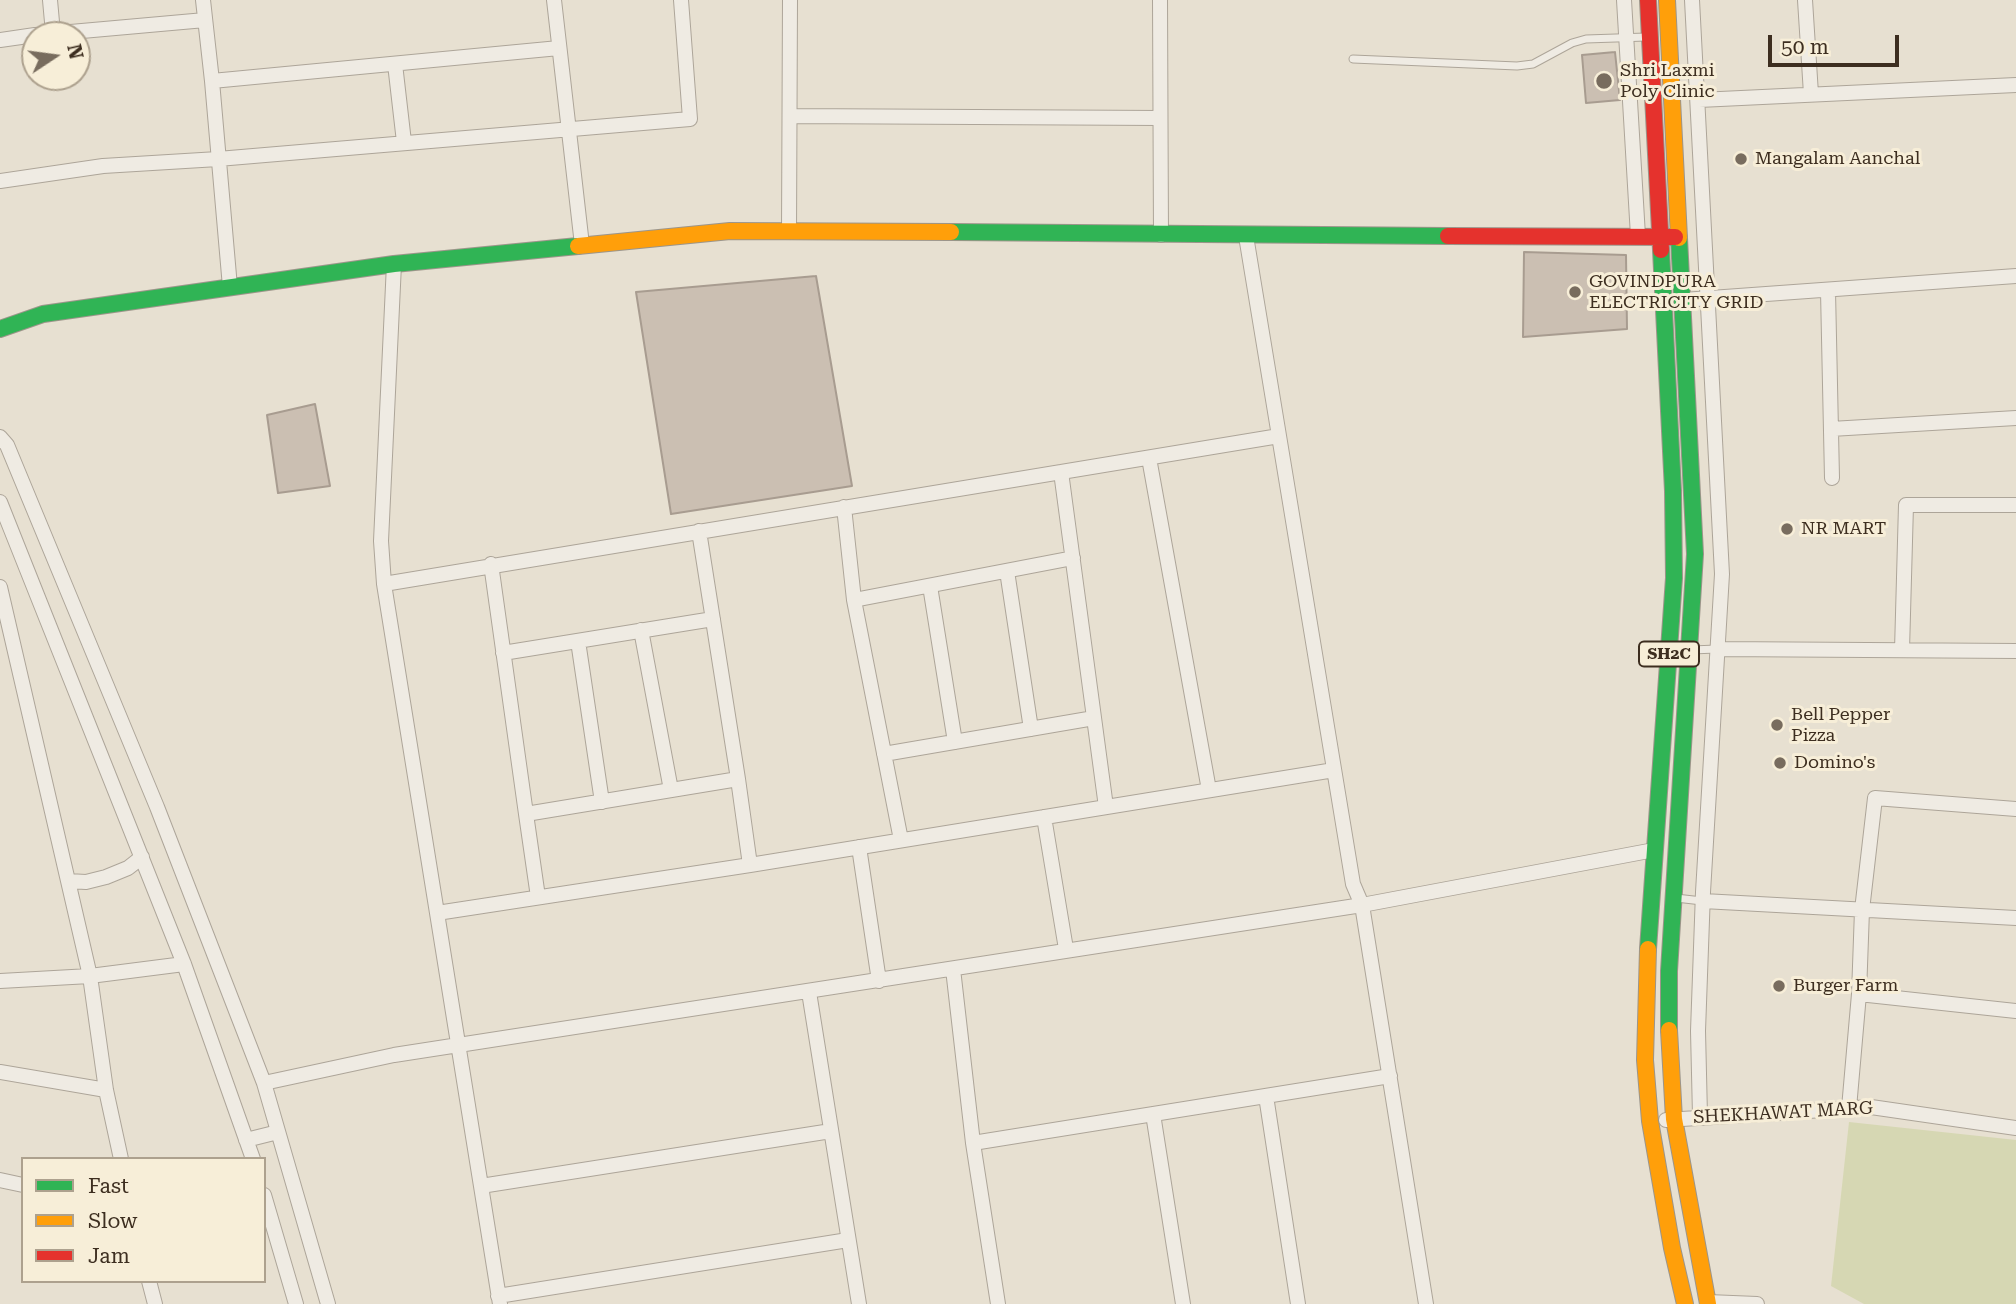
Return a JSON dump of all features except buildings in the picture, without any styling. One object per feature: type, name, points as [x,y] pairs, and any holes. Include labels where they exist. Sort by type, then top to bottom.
[{"type":"main road","name":"SH2C","points":[[1648,0],[1673,491],[1674,578],[1646,971],[1645,1060],[1650,1121],[1672,1248],[1685,1304]]},
{"type":"main road","name":"SH2C","points":[[1667,0],[1695,554],[1669,971],[1670,1048],[1674,1119],[1708,1303]]},
{"type":"main road","points":[[0,329],[43,314],[394,264],[730,231],[1679,238]]},
{"type":"street","points":[[50,0],[52,21]]},
{"type":"street","points":[[202,0],[230,287]]},
{"type":"street","points":[[554,0],[582,245]]},
{"type":"street","points":[[0,181],[103,166],[218,159],[690,118],[681,0]]},
{"type":"street","points":[[789,232],[790,0]]},
{"type":"street","points":[[1160,0],[1161,235]]},
{"type":"street","points":[[1623,0],[1638,236]]},
{"type":"street","points":[[1692,0],[1722,574],[1703,901],[1698,1031],[1700,1116]]},
{"type":"street","points":[[1805,0],[1811,94]]},
{"type":"street","points":[[91,30],[205,20]]},
{"type":"street","points":[[0,40],[21,37]]},
{"type":"street","points":[[212,81],[559,48]]},
{"type":"street","points":[[395,64],[404,142]]},
{"type":"street","points":[[1699,100],[2016,85]]},
{"type":"street","points":[[790,116],[1160,117]]},
{"type":"street","points":[[1246,236],[1353,884],[1362,905],[1426,1304]]},
{"type":"street","points":[[394,264],[381,541],[384,583],[499,1300],[848,1240]]},
{"type":"street","points":[[1683,300],[2016,276]]},
{"type":"street","points":[[1828,291],[1832,478]]},
{"type":"street","points":[[1831,429],[2016,418]]},
{"type":"street","points":[[384,583],[1279,436]]},
{"type":"street","points":[[0,437],[7,445],[157,807],[264,1083],[328,1304]]},
{"type":"street","points":[[1149,458],[1209,790]]},
{"type":"street","points":[[1061,472],[1106,807]]},
{"type":"street","points":[[0,502],[184,964],[252,1157]]},
{"type":"street","points":[[1902,650],[1906,505],[2016,505]]},
{"type":"street","points":[[844,507],[854,600],[901,840]]},
{"type":"street","points":[[699,530],[750,865]]},
{"type":"street","points":[[854,600],[1073,558]]},
{"type":"street","points":[[491,564],[538,897]]},
{"type":"street","points":[[1007,571],[1031,729]]},
{"type":"street","points":[[930,586],[955,742]]},
{"type":"street","points":[[0,587],[90,976],[106,1090],[121,1157]]},
{"type":"street","points":[[503,653],[712,619]]},
{"type":"street","points":[[641,631],[671,790]]},
{"type":"street","points":[[579,641],[602,802]]},
{"type":"street","points":[[1718,649],[2016,651]]},
{"type":"street","points":[[884,754],[1094,718]]},
{"type":"street","points":[[437,913],[1334,770]]},
{"type":"street","points":[[526,814],[737,779]]},
{"type":"street","points":[[1849,1108],[1859,994],[1862,910],[1875,798],[2016,809]]},
{"type":"street","points":[[1044,817],[1066,949]]},
{"type":"street","points":[[859,847],[878,981]]},
{"type":"street","points":[[264,1083],[394,1055],[1362,905],[1654,850]]},
{"type":"street","points":[[68,881],[106,877],[128,868],[142,857]]},
{"type":"street","points":[[1703,901],[2016,918]]},
{"type":"street","points":[[0,981],[90,976],[184,964]]},
{"type":"street","points":[[953,969],[973,1143],[998,1304]]},
{"type":"street","points":[[810,992],[859,1304]]},
{"type":"street","points":[[1859,994],[2016,1011]]},
{"type":"street","points":[[0,1072],[106,1090]]},
{"type":"street","points":[[973,1143],[1390,1076]]},
{"type":"street","points":[[1266,1096],[1298,1304]]},
{"type":"street","name":"SHEKHAWAT MARG","points":[[1650,1121],[1871,1107],[2016,1128]]},
{"type":"street","points":[[1153,1114],[1183,1304]]},
{"type":"street","points":[[481,1186],[831,1131]]},
{"type":"street","points":[[246,1140],[278,1132]]},
{"type":"street","points":[[0,1180],[21,1185]]},
{"type":"street","points":[[266,1202],[296,1304]]},
{"type":"street","points":[[150,1283],[155,1304]]},
{"type":"street","points":[[1708,1303],[1757,1304]]},
{"type":"lane","points":[[1353,59],[1517,66],[1533,64],[1572,43],[1586,39],[1650,37]]},
{"type":"lane","points":[[1690,650],[1718,649]]},
{"type":"lane","points":[[1673,898],[1703,901]]},
{"type":"green space","points":[[1849,1122],[2016,1140],[2016,1304],[1864,1304],[1831,1286]]},
{"type":"traffic: fast","points":[[951,232],[1448,236]]},
{"type":"traffic: fast","points":[[1669,1030],[1669,971],[1695,554],[1679,238]]},
{"type":"traffic: fast","points":[[0,329],[43,314],[394,264],[578,246]]},
{"type":"traffic: fast","points":[[1648,949],[1674,578],[1673,491],[1661,250]]},
{"type":"traffic: slow","points":[[1667,0],[1679,238]]},
{"type":"traffic: slow","points":[[578,246],[730,231],[951,232]]},
{"type":"traffic: slow","points":[[1648,949],[1645,1060],[1650,1121],[1672,1248],[1685,1304]]},
{"type":"traffic: slow","points":[[1669,1030],[1674,1119],[1708,1304]]},
{"type":"traffic: jam","points":[[1648,0],[1661,250]]},
{"type":"traffic: jam","points":[[1448,236],[1675,237]]},
{"type":"place","name":"Shri Laxmi Poly Clinic","points":[[1604,81]]},
{"type":"place","name":"Mangalam Aanchal","points":[[1741,159]]},
{"type":"place","name":"GOVINDPURA ELECTRICITY GRID","points":[[1575,292]]},
{"type":"place","name":"NR MART","points":[[1787,529]]},
{"type":"place","name":"Bell Pepper Pizza","points":[[1777,725]]},
{"type":"place","name":"Domino's","points":[[1780,763]]},
{"type":"place","name":"Burger Farm","points":[[1779,986]]}]
